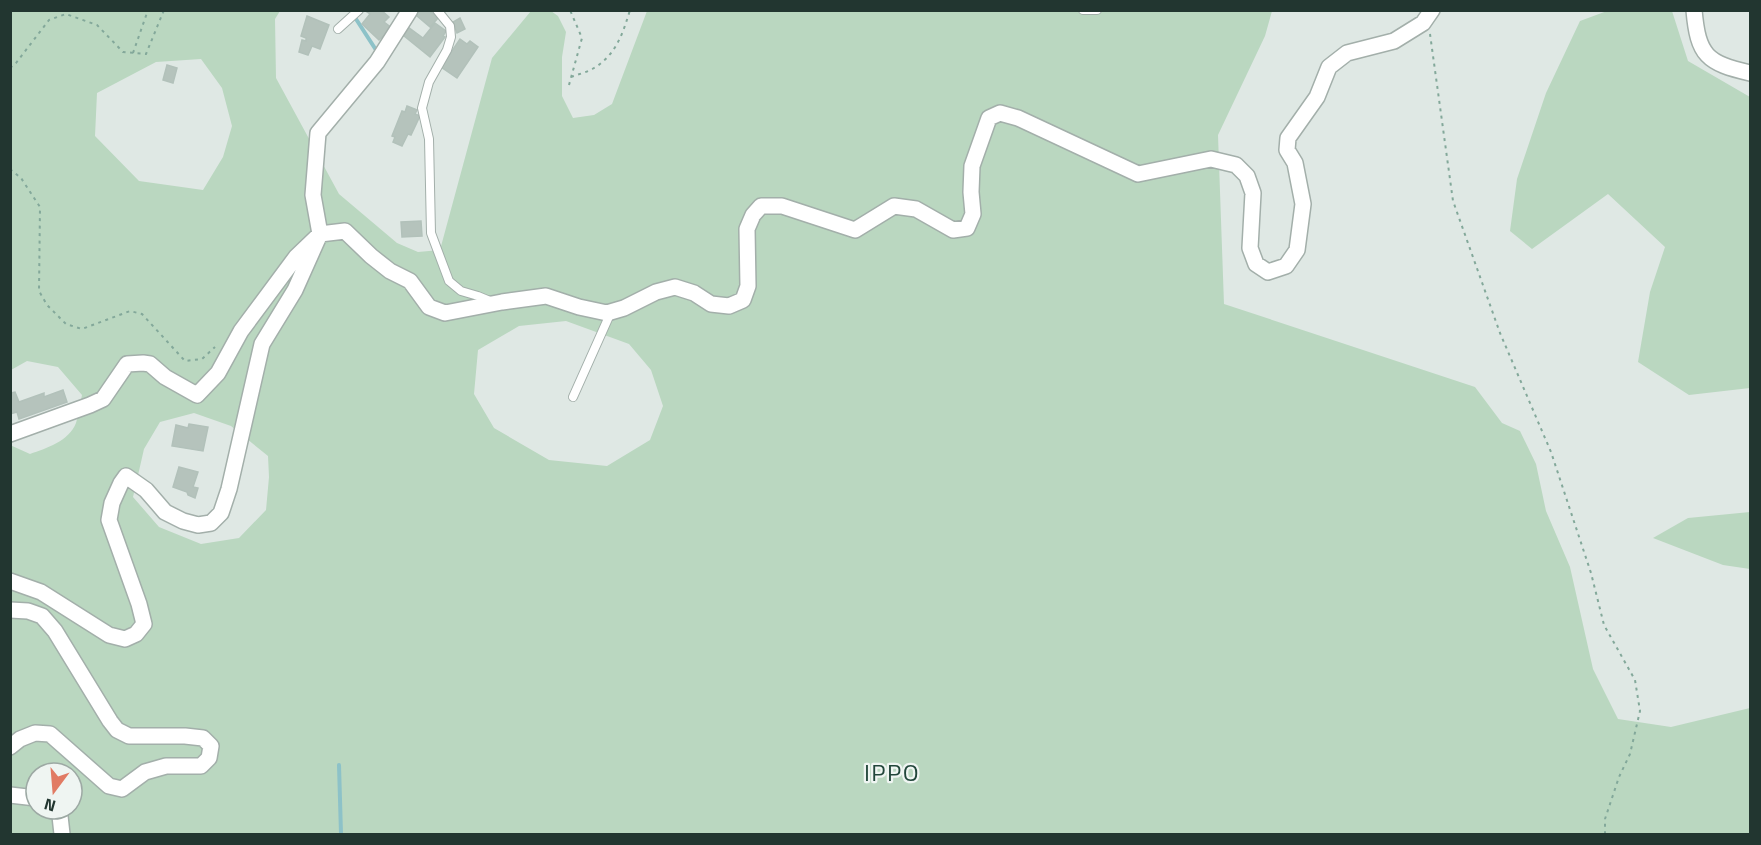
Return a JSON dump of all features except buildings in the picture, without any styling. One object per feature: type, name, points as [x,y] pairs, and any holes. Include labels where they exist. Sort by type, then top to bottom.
[{"type":"street","points":[[10,581],[41,592],[109,635],[125,639],[136,634],[144,624],[140,604],[109,520],[112,502],[126,476],[146,489],[165,512],[191,523],[198,525],[211,523],[221,513],[229,489],[262,344],[295,290],[320,234],[313,195],[318,133],[377,62],[410,10]]},
{"type":"street","points":[[1695,10],[1696,34],[1702,51],[1724,67],[1750,73]]},
{"type":"street","points":[[10,434],[103,399],[127,364],[150,364],[197,395],[218,373],[241,331],[296,257],[320,234],[345,231],[390,271],[410,281],[429,307],[445,313],[546,296],[607,313],[624,308],[656,292],[675,287],[694,292],[711,304],[729,306],[742,300],[748,286],[747,230],[753,215],[761,206],[782,206],[855,230],[894,206],[916,209],[953,230],[967,228],[973,214],[972,166],[989,118],[1000,113],[1018,118],[1138,174],[1211,159],[1236,165],[1247,176],[1253,193],[1250,248],[1256,264],[1268,272],[1286,266],[1297,250],[1303,204],[1294,163],[1287,150],[1288,138],[1317,97],[1329,66],[1347,53],[1394,41],[1423,15]]},
{"type":"street","points":[[10,610],[28,611],[42,616],[55,631],[117,730],[129,736],[202,738],[211,746],[209,758],[201,766],[166,766],[145,772],[122,789],[109,786],[50,734],[35,733],[20,739],[10,747]]},
{"type":"lane","points":[[338,29],[359,10]]},
{"type":"lane","points":[[437,10],[450,26],[451,37],[447,50],[429,82],[423,108],[429,139],[431,233],[449,281],[461,291],[494,303]]},
{"type":"lane","points":[[1083,10],[1098,10]]},
{"type":"lane","points":[[573,398],[611,312]]},
{"type":"path","points":[[133,53],[148,10]]},
{"type":"path","points":[[10,68],[49,20],[66,14],[97,25],[123,52],[146,54],[164,10]]},
{"type":"path","points":[[569,85],[582,38],[570,10]]},
{"type":"path","points":[[571,77],[595,68],[612,53],[623,35],[630,10]]},
{"type":"path","points":[[1423,15],[1429,32],[1454,201],[1500,333],[1551,452],[1591,573],[1604,625],[1635,680],[1640,711],[1630,754],[1618,777],[1605,819],[1605,834]]},
{"type":"path","points":[[10,169],[21,178],[40,207],[39,291],[47,305],[66,324],[82,329],[130,311],[142,314],[185,361],[202,359],[216,346]]},
{"type":"green space","points":[[11,11],[280,11],[275,19],[276,78],[339,194],[397,243],[418,252],[440,250],[492,58],[531,11],[551,11],[558,16],[566,32],[562,57],[562,96],[573,118],[594,115],[612,104],[647,11],[1272,11],[1265,36],[1218,135],[1224,304],[1475,387],[1502,423],[1520,431],[1536,464],[1546,511],[1570,567],[1593,669],[1618,719],[1671,727],[1750,708],[1750,834],[11,834],[10,445],[30,454],[63,439],[76,423],[82,395],[58,367],[27,361],[11,370]],"holes":[[[201,59],[222,88],[232,126],[223,157],[203,190],[139,181],[95,136],[97,93],[156,62]],[[566,321],[629,344],[651,370],[663,406],[650,440],[607,466],[549,460],[494,428],[474,394],[478,350],[519,326]],[[194,413],[231,426],[268,456],[266,510],[239,538],[201,544],[159,527],[133,497],[144,449],[160,422]]]},
{"type":"green space","points":[[1607,11],[1672,11],[1688,61],[1750,97],[1750,388],[1689,395],[1638,362],[1650,292],[1665,247],[1608,194],[1532,249],[1510,231],[1517,179],[1546,93],[1580,21]]},
{"type":"green space","points":[[1750,512],[1750,569],[1723,565],[1653,538],[1688,518]]},
{"type":"waterway","points":[[356,19],[376,50]]},
{"type":"waterway","points":[[339,765],[341,834]]},
{"type":"district","name":"IPPO","points":[[892,772]]}]
